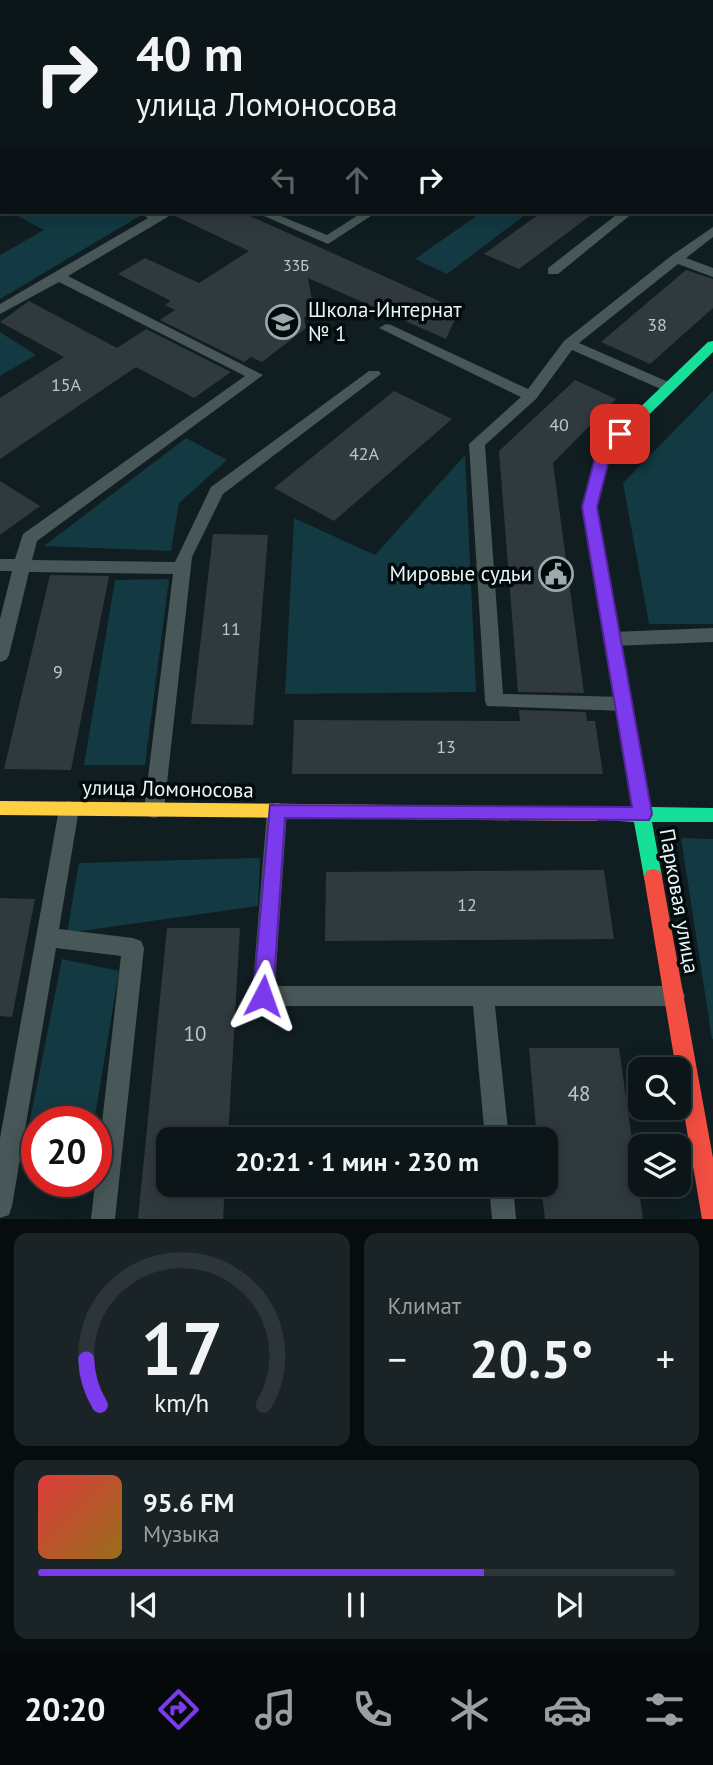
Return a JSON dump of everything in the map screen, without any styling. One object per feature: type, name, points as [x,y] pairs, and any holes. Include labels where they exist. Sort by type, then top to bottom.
[{"type":"street","name":"Парковая улица","points":[[713,345],[604,450],[590,507],[713,1219]]},
{"type":"street","name":"улица Ломоносова","points":[[0,808],[713,815]]},
{"type":"lane","points":[[266,214],[328,240],[367,214]]},
{"type":"lane","points":[[553,271],[625,214]]},
{"type":"lane","points":[[0,310],[164,215]]},
{"type":"lane","points":[[624,704],[494,701],[477,444],[531,396],[569,344],[713,231]]},
{"type":"lane","points":[[676,259],[713,273]]},
{"type":"lane","points":[[0,655],[29,538],[256,375],[58,276]]},
{"type":"lane","points":[[386,328],[531,396]]},
{"type":"lane","points":[[569,344],[668,387]]},
{"type":"lane","points":[[155,810],[184,557],[217,491],[374,374]]},
{"type":"lane","points":[[0,565],[182,568]]},
{"type":"lane","points":[[612,639],[713,635]]},
{"type":"lane","points":[[0,1206],[69,809]]},
{"type":"lane","points":[[277,811],[263,996],[674,996]]},
{"type":"lane","points":[[47,937],[133,948],[103,1219]]},
{"type":"lane","points":[[483,997],[496,1127]]},
{"type":"lane","points":[[502,1197],[504,1219]]},
{"type":"shaded area","points":[[14,214],[143,214],[0,299],[0,255],[44,230]]},
{"type":"shaded area","points":[[479,214],[526,214],[447,274],[415,259]]},
{"type":"shaded area","points":[[0,332],[36,355],[0,376]]},
{"type":"shaded area","points":[[713,391],[713,624],[649,624],[623,483]]},
{"type":"shaded area","points":[[186,438],[227,460],[179,503],[171,551],[44,546]]},
{"type":"shaded area","points":[[465,455],[476,692],[285,694],[294,518],[375,555]]},
{"type":"shaded area","points":[[169,579],[145,765],[84,765],[115,580]]},
{"type":"shaded area","points":[[681,838],[713,839],[713,1039],[712,1039]]},
{"type":"shaded area","points":[[260,858],[258,906],[67,933],[79,863]]},
{"type":"shaded area","points":[[62,959],[119,971],[97,1106],[33,1106]]},
{"type":"building","points":[[245,214],[459,310],[446,339],[308,278],[315,316],[304,317],[306,328],[262,362],[251,357],[244,362],[160,320],[175,310],[165,305],[171,301],[118,274],[145,258],[199,283],[249,251],[175,216]]},
{"type":"building","points":[[539,214],[592,214],[519,269],[484,254]]},
{"type":"building","points":[[686,270],[713,279],[713,308],[650,364],[601,342]]},
{"type":"building","points":[[29,301],[117,348],[146,329],[231,372],[194,398],[136,367],[0,459],[0,398],[64,357],[0,322]]},
{"type":"building","points":[[575,380],[616,399],[553,463],[584,693],[518,692],[499,451]]},
{"type":"building","points":[[394,391],[452,419],[334,521],[274,488]]},
{"type":"building","points":[[0,481],[40,506],[0,535]]},
{"type":"building","points":[[213,534],[268,535],[253,725],[191,724]]},
{"type":"building","points":[[50,575],[109,576],[71,770],[4,769]]},
{"type":"building","points":[[519,710],[586,712],[587,721],[595,721],[603,774],[292,774],[294,720],[520,721]]},
{"type":"building","points":[[604,870],[614,939],[325,941],[326,872]]},
{"type":"building","points":[[0,898],[35,899],[12,1017],[0,1016]]},
{"type":"building","points":[[167,928],[240,928],[229,1127],[156,1127],[156,1197],[224,1197],[223,1219],[138,1219]]},
{"type":"building","points":[[529,1048],[619,1048],[631,1134],[628,1134],[628,1197],[640,1197],[643,1219],[545,1219],[542,1197],[558,1197],[558,1127],[536,1127]]},
{"type":"traffic: fast","points":[[653,877],[589,507],[604,450],[713,345]]},
{"type":"traffic: fast","points":[[596,814],[713,815]]},
{"type":"traffic: slow","points":[[0,808],[596,814]]},
{"type":"traffic: jam","points":[[653,877],[713,1219]]},
{"type":"place","name":"Школа-Интернат № 1","points":[[283,322]]},
{"type":"place","name":"Мировые судьи","points":[[556,574]]},
{"type":"route","points":[[263,996],[277,811],[643,814],[590,507],[604,450],[620,434]]}]
